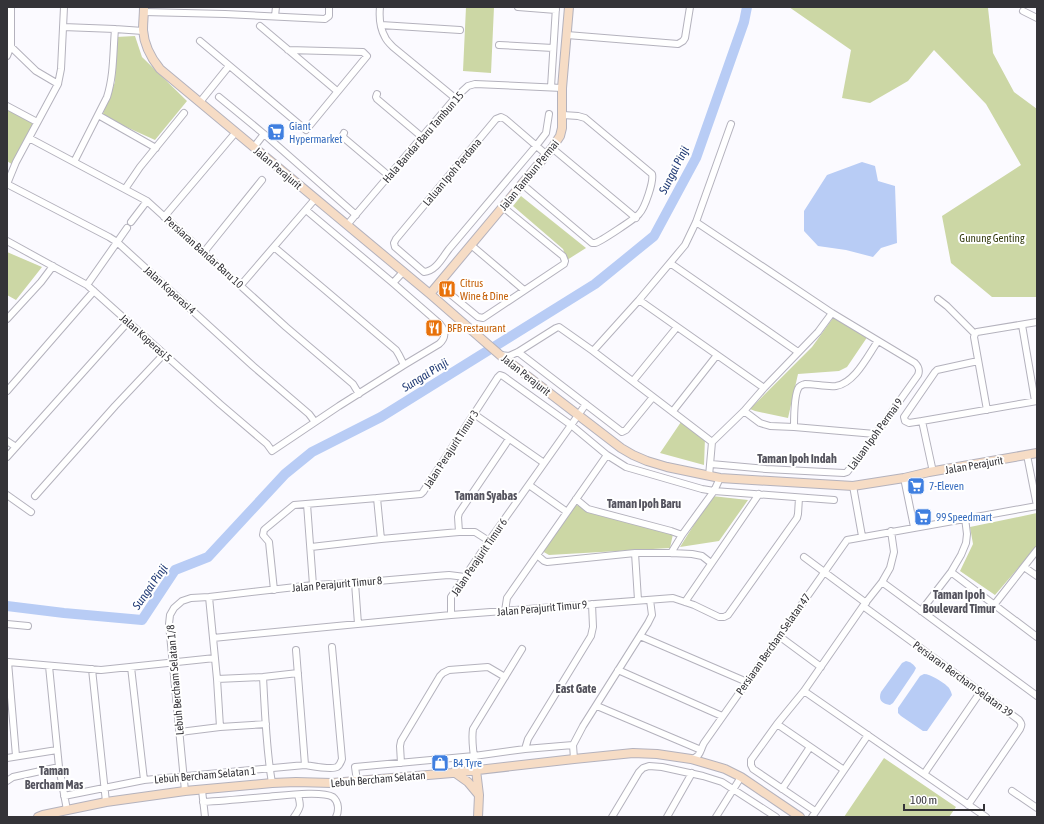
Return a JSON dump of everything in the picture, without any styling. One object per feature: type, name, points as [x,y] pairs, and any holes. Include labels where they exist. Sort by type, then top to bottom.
[{"type":"street","points":[[7,56],[9,45],[10,7]]},
{"type":"street","points":[[7,184],[28,138],[58,84],[61,69],[64,7]]},
{"type":"street","points":[[275,16],[276,7]]},
{"type":"street","points":[[144,9],[225,10],[275,16],[325,19],[328,16],[329,7]]},
{"type":"street","points":[[380,7],[381,25],[385,37],[393,47],[455,98]]},
{"type":"street","points":[[518,7],[556,8],[551,87]]},
{"type":"street","name":"Jalan Tambun Permai","points":[[430,294],[550,151],[560,136],[562,128],[562,88],[569,7]]},
{"type":"street","points":[[567,35],[678,44],[684,41],[686,35],[690,7]]},
{"type":"street","name":"Jalan Perajurit","points":[[144,9],[143,31],[148,50],[157,65],[254,148],[430,294],[500,355],[633,455],[667,467],[720,478],[853,486],[1037,453]]},
{"type":"street","points":[[1023,11],[1037,18]]},
{"type":"street","points":[[381,25],[460,30]]},
{"type":"street","points":[[260,26],[337,92]]},
{"type":"street","points":[[63,27],[143,31]]},
{"type":"street","points":[[74,162],[107,97],[110,88],[115,29]]},
{"type":"street","points":[[200,41],[306,130],[367,56],[363,52],[288,50]]},
{"type":"street","points":[[9,45],[36,71],[58,84]]},
{"type":"street","points":[[499,45],[553,48]]},
{"type":"street","points":[[200,102],[229,66]]},
{"type":"street","name":"Hala Bandar Baru Tambun 15","points":[[347,226],[455,98],[468,86],[473,84],[562,88]]},
{"type":"street","points":[[376,94],[377,99],[422,137]]},
{"type":"street","points":[[219,97],[356,214]]},
{"type":"street","points":[[7,106],[37,122]]},
{"type":"street","points":[[125,189],[184,113]]},
{"type":"street","points":[[536,146],[547,132],[549,114]]},
{"type":"street","points":[[98,115],[156,148]]},
{"type":"street","points":[[522,184],[592,243],[597,242],[639,215],[645,204],[653,178],[652,174],[585,118],[562,115]]},
{"type":"street","name":"Laluan Ipoh Perdana","points":[[536,146],[432,270],[424,272],[394,245],[395,241],[498,118],[505,119],[536,146],[550,151],[636,218]]},
{"type":"street","points":[[593,351],[639,300],[685,245],[696,222],[730,124]]},
{"type":"street","points":[[164,217],[236,132]]},
{"type":"street","points":[[344,132],[344,138],[389,176]]},
{"type":"street","points":[[254,148],[264,134]]},
{"type":"street","name":"Persiaran Bandar Baru 10","points":[[28,138],[147,201],[286,327],[353,384],[359,394]]},
{"type":"street","points":[[7,163],[14,167]]},
{"type":"street","points":[[204,252],[262,180]]},
{"type":"street","name":"Jalan Koperasi 4","points":[[7,184],[117,242],[253,366],[309,414],[315,422]]},
{"type":"street","points":[[241,286],[315,199]]},
{"type":"street","points":[[131,222],[147,201]]},
{"type":"street","points":[[438,284],[481,318],[485,317],[562,265],[565,261],[564,258],[503,207]]},
{"type":"street","points":[[306,210],[440,324],[445,332],[442,341],[433,348],[315,422]]},
{"type":"street","name":"Laluan Ipoh Permai 9","points":[[696,222],[832,313],[915,363],[919,369],[918,375],[861,455],[844,474],[711,464]]},
{"type":"street","points":[[88,285],[127,228]]},
{"type":"street","name":"Jalan Koperasi 5","points":[[7,241],[88,285],[220,404],[267,444],[272,451],[315,422]]},
{"type":"street","points":[[471,245],[524,290]]},
{"type":"street","points":[[274,247],[396,350],[404,365]]},
{"type":"street","points":[[670,263],[798,352]]},
{"type":"street","points":[[7,319],[41,282],[53,266]]},
{"type":"street","points":[[393,283],[403,272]]},
{"type":"street","points":[[8,389],[94,291]]},
{"type":"street","points":[[938,299],[975,334]]},
{"type":"street","points":[[639,300],[764,388]]},
{"type":"street","points":[[709,476],[712,442],[744,411],[818,332],[832,313]]},
{"type":"street","points":[[7,457],[128,322]]},
{"type":"street","points":[[975,334],[977,332],[1037,322]]},
{"type":"street","points":[[978,361],[937,370],[934,372],[904,417],[905,421],[908,423],[922,421],[1036,401],[1022,325]]},
{"type":"street","points":[[633,381],[677,327]]},
{"type":"street","points":[[500,355],[509,356],[556,328],[561,328],[673,411],[712,442]]},
{"type":"street","points":[[975,334],[974,337],[987,410]]},
{"type":"street","points":[[794,427],[796,394],[801,385],[835,386],[849,381],[878,340]]},
{"type":"street","points":[[518,352],[621,431],[624,432],[626,430],[653,397]]},
{"type":"street","points":[[35,496],[115,406],[164,354]]},
{"type":"street","points":[[673,411],[717,355]]},
{"type":"street","name":"Jalan Perajurit Timur 3","points":[[274,590],[269,542],[264,537],[263,532],[265,529],[294,504],[418,495],[422,493],[500,375],[571,426]]},
{"type":"street","name":"Jalan Perajurit Timur 6","points":[[451,615],[450,599],[586,404]]},
{"type":"street","points":[[744,411],[760,423],[770,426],[875,434]]},
{"type":"street","points":[[474,414],[544,463]]},
{"type":"street","points":[[922,421],[933,472]]},
{"type":"street","points":[[571,426],[607,455],[626,467],[702,489],[834,500]]},
{"type":"street","points":[[459,532],[459,513],[509,439]]},
{"type":"street","points":[[7,441],[16,447]]},
{"type":"street","points":[[505,611],[507,598],[607,455]]},
{"type":"street","points":[[1027,455],[1037,506]]},
{"type":"street","points":[[807,471],[807,484]]},
{"type":"street","points":[[671,553],[682,535],[714,491],[720,478]]},
{"type":"street","points":[[904,478],[914,527]]},
{"type":"street","points":[[529,485],[567,512]]},
{"type":"street","points":[[853,486],[862,536]]},
{"type":"street","points":[[685,602],[759,494]]},
{"type":"street","points":[[7,495],[32,512]]},
{"type":"street","points":[[376,498],[381,539]]},
{"type":"street","name":"Jalan Perajurit Timur 9","points":[[213,638],[451,615],[673,598],[719,617],[724,617],[798,517],[799,498]]},
{"type":"street","points":[[576,499],[588,509],[682,535]]},
{"type":"street","points":[[308,504],[313,585]]},
{"type":"street","name":"Persiaran Bercham Selatan 47","points":[[691,759],[696,758],[701,751],[704,743],[722,716],[846,540],[1037,506]]},
{"type":"street","points":[[921,611],[951,572],[961,555],[966,543],[967,534],[965,518]]},
{"type":"street","points":[[868,735],[814,814],[752,767],[751,762],[753,758],[777,724],[804,691],[882,582],[890,568],[894,552],[891,531]]},
{"type":"street","points":[[311,547],[459,532],[475,532],[489,541]]},
{"type":"street","points":[[994,605],[1037,550]]},
{"type":"street","points":[[537,555],[547,562],[634,553],[671,553],[702,556],[711,563]]},
{"type":"street","points":[[634,553],[638,600]]},
{"type":"street","name":"Persiaran Bercham Selatan 39","points":[[804,558],[1022,723],[1022,726],[968,804]]},
{"type":"street","points":[[1024,567],[1037,576]]},
{"type":"street","points":[[951,572],[1037,637]]},
{"type":"street","name":"Jalan Perajurit Timur 8","points":[[209,597],[313,585],[449,575],[465,577]]},
{"type":"street","points":[[882,582],[1037,696]]},
{"type":"street","points":[[354,583],[358,624]]},
{"type":"street","points":[[209,597],[220,727]]},
{"type":"street","name":"Lebuh Bercham Selatan 1/8","points":[[185,791],[169,624],[170,615],[177,605],[186,599],[209,597]]},
{"type":"street","points":[[574,759],[573,745],[583,726],[597,706],[652,615],[650,600]]},
{"type":"street","points":[[525,749],[528,739],[591,636],[593,627],[592,604]]},
{"type":"street","points":[[7,624],[28,626]]},
{"type":"street","points":[[640,636],[747,682]]},
{"type":"street","points":[[779,636],[821,667]]},
{"type":"street","name":"Lebuh Bercham Selatan 1","points":[[64,796],[144,780],[305,765],[334,768],[340,765],[342,759],[332,647]]},
{"type":"street","points":[[478,817],[479,795],[474,756],[473,729],[522,649]]},
{"type":"street","points":[[296,650],[305,765]]},
{"type":"street","points":[[16,756],[8,662],[101,670],[215,658]]},
{"type":"street","points":[[49,666],[59,767],[67,810]]},
{"type":"street","points":[[131,667],[144,780]]},
{"type":"street","points":[[401,763],[400,746],[403,737],[443,673],[449,670],[488,667],[505,677]]},
{"type":"street","points":[[92,669],[106,802]]},
{"type":"street","points":[[618,670],[722,716]]},
{"type":"street","points":[[216,679],[263,677],[298,673]]},
{"type":"street","points":[[263,677],[272,783]]},
{"type":"street","points":[[804,691],[968,804],[984,817]]},
{"type":"street","points":[[924,774],[981,691]]},
{"type":"street","points":[[597,706],[701,751],[701,757],[706,763]]},
{"type":"street","points":[[180,732],[220,727],[266,724]]},
{"type":"street","points":[[777,724],[844,770]]},
{"type":"street","points":[[357,781],[355,767],[573,745]]},
{"type":"street","points":[[782,789],[810,747]]},
{"type":"street","points":[[7,758],[57,750]]},
{"type":"street","name":"Lebuh Bercham Selatan","points":[[38,817],[106,802],[185,791],[272,783],[332,783],[357,781],[633,753],[657,754],[691,759],[725,769],[741,777],[800,817]]},
{"type":"street","points":[[612,817],[639,772],[643,768],[649,766],[662,766],[722,782],[776,817]]},
{"type":"street","points":[[7,781],[13,777],[59,767]]},
{"type":"street","points":[[454,772],[468,782],[479,795]]},
{"type":"street","points":[[667,817],[692,773]]},
{"type":"street","points":[[716,817],[741,777]]},
{"type":"street","points":[[202,790],[204,817]]},
{"type":"street","points":[[1012,791],[1037,808]]},
{"type":"street","points":[[203,802],[298,795],[325,795],[331,796],[335,800],[338,807],[336,817]]},
{"type":"street","points":[[294,817],[301,805],[298,795]]},
{"type":"green space","points":[[466,7],[494,7],[491,73],[463,71]]},
{"type":"green space","name":"Gunung Genting","points":[[789,7],[988,8],[993,53],[1014,92],[1037,109],[1037,297],[992,297],[951,263],[942,216],[1021,165],[986,104],[934,50],[908,81],[870,103],[842,98],[851,50]]},
{"type":"green space","points":[[135,36],[142,57],[187,101],[155,140],[102,116],[115,82],[116,37]]},
{"type":"green space","points":[[7,108],[35,123],[13,165],[7,161]]},
{"type":"green space","points":[[521,196],[586,248],[567,260],[563,249],[513,206]]},
{"type":"green space","points":[[7,252],[42,267],[16,300],[7,295]]},
{"type":"green space","points":[[833,318],[868,336],[847,367],[839,371],[798,374],[788,418],[750,409],[812,347]]},
{"type":"green space","points":[[681,422],[705,438],[704,465],[660,453]]},
{"type":"green space","points":[[712,496],[748,500],[719,541],[680,547]]},
{"type":"green space","points":[[575,504],[594,514],[673,534],[670,548],[549,555],[542,551]]},
{"type":"green space","points":[[1037,513],[1037,546],[995,595],[960,571],[973,544],[970,527]]},
{"type":"green space","points":[[884,758],[956,807],[949,817],[844,817]]},
{"type":"water","points":[[862,162],[875,166],[878,181],[895,186],[897,243],[881,248],[873,257],[846,250],[818,246],[804,231],[804,211],[827,175]]},
{"type":"water","points":[[906,661],[912,663],[916,668],[893,703],[890,705],[885,704],[880,699],[881,692],[902,663]]},
{"type":"water","points":[[924,674],[940,680],[950,689],[952,695],[927,731],[923,731],[898,713],[898,708],[920,676]]},
{"type":"waterway","name":"Sungai Pinji","points":[[7,606],[142,620],[175,570],[208,557],[285,474],[312,452],[381,417],[595,284],[654,236],[696,158],[744,22],[747,7]]},
{"type":"place","name":"Giant Hypermarket","points":[[276,132]]},
{"type":"place","name":"Citrus Wine & Dine","points":[[447,289]]},
{"type":"place","name":"BFB restaurant","points":[[434,328]]},
{"type":"place","name":"7-Eleven","points":[[916,486]]},
{"type":"place","name":"99 Speedmart","points":[[923,517]]},
{"type":"place","name":"B4 Tyre","points":[[440,763]]},
{"type":"district","name":"Taman Ipoh Indah","points":[[797,459]]},
{"type":"district","name":"Taman Syabas","points":[[486,496]]},
{"type":"district","name":"Taman Ipoh Baru","points":[[644,504]]},
{"type":"district","name":"Taman Ipoh Boulevard Timur","points":[[959,602]]},
{"type":"district","name":"East Gate","points":[[576,689]]},
{"type":"district","name":"Taman Bercham Mas","points":[[54,778]]}]
